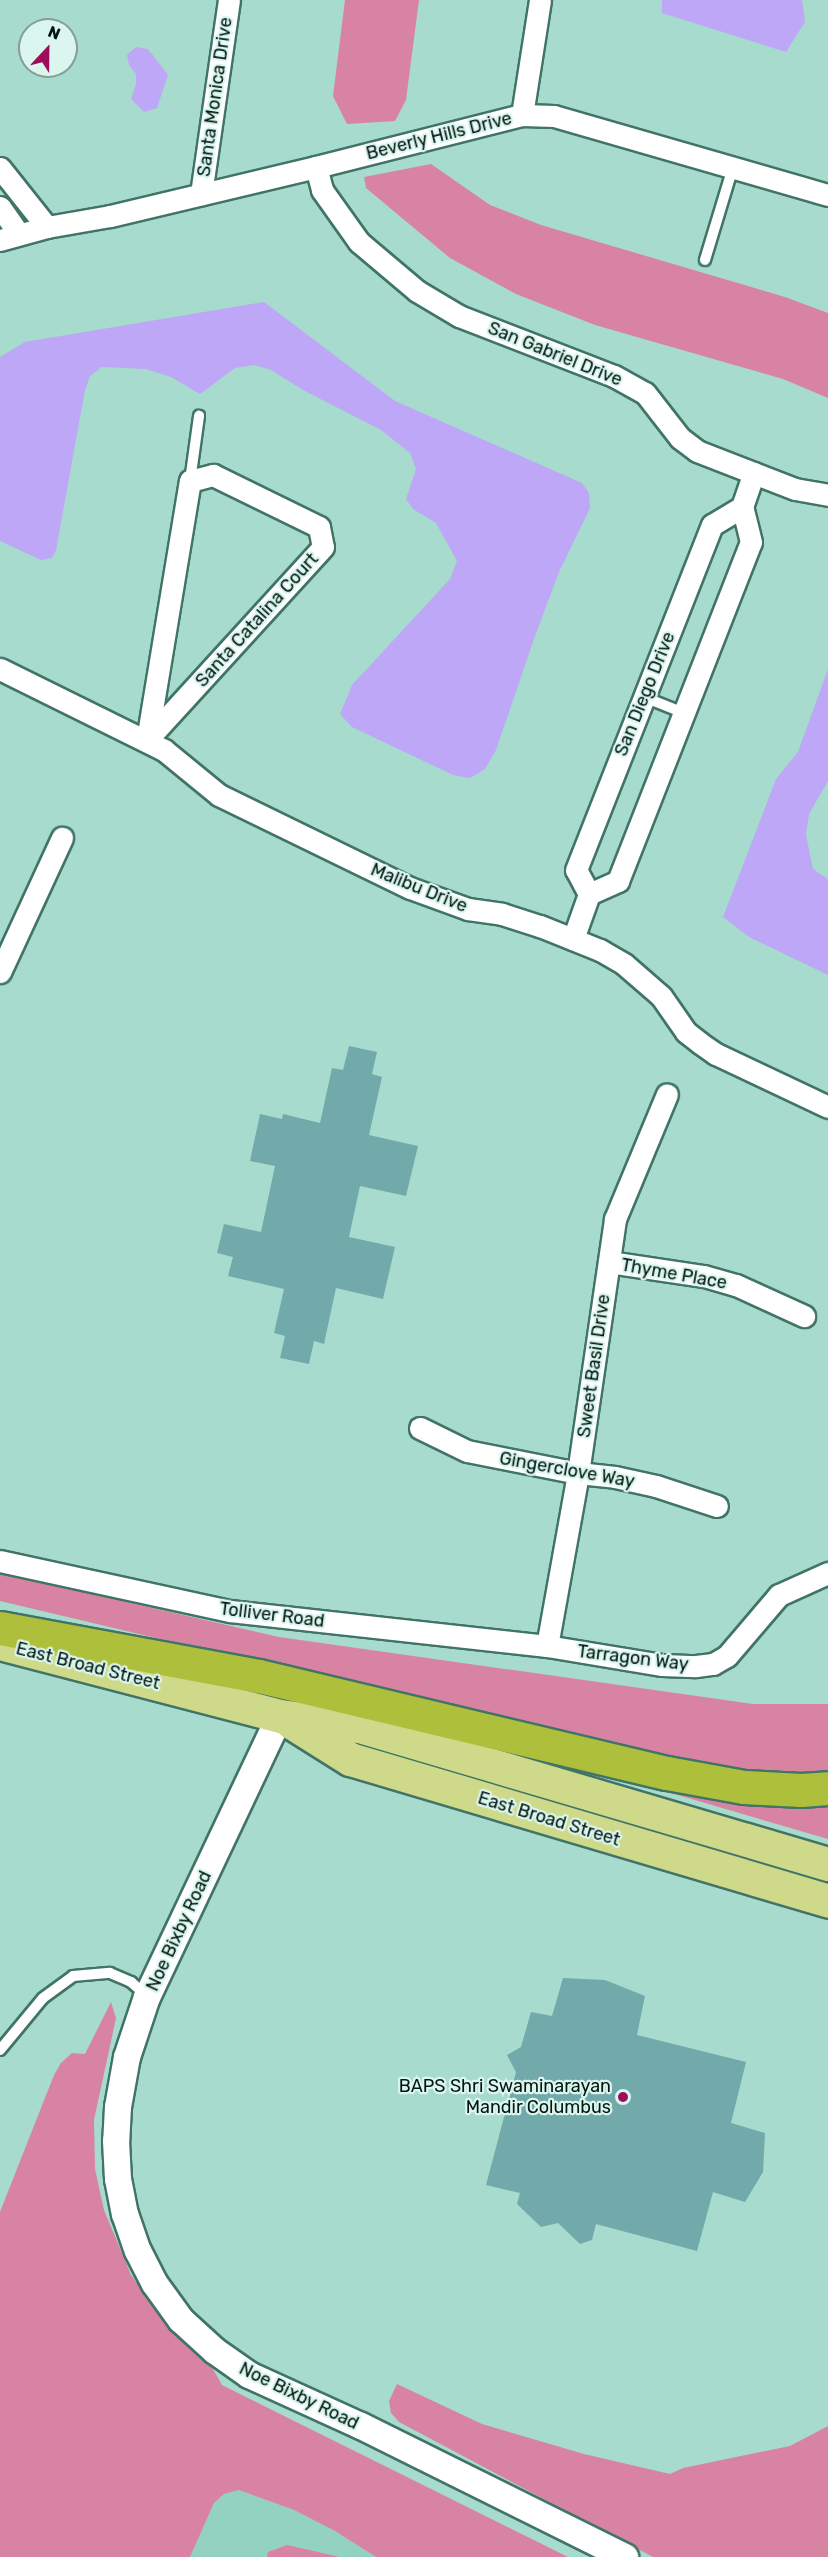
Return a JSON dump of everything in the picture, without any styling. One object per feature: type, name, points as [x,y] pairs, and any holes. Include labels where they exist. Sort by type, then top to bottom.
[{"type":"highway","points":[[0,1628],[259,1676],[667,1773],[744,1787],[801,1790],[828,1788]]},
{"type":"main road","name":"East Broad Street","points":[[0,1643],[280,1716],[359,1726],[828,1864]]},
{"type":"main road","name":"East Broad Street","points":[[280,1716],[350,1759],[828,1901]]},
{"type":"street","name":"Santa Monica Drive","points":[[201,194],[229,0]]},
{"type":"street","points":[[522,115],[540,0]]},
{"type":"street","name":"Beverly Hills Drive","points":[[0,207],[10,237],[47,226],[110,216],[316,167],[522,115],[554,116],[828,195]]},
{"type":"street","name":"San Gabriel Drive","points":[[316,167],[322,190],[359,242],[417,291],[459,316],[614,376],[645,393],[680,438],[697,451],[795,489],[828,495]]},
{"type":"street","points":[[0,168],[47,226]]},
{"type":"street","points":[[573,939],[589,894],[618,881],[751,542],[742,507],[754,473]]},
{"type":"street","name":"Santa Catalina Court","points":[[147,740],[323,547],[319,527],[213,475],[190,481]]},
{"type":"street","points":[[147,740],[190,481]]},
{"type":"street","name":"San Diego Drive","points":[[589,894],[576,870],[712,525],[742,507]]},
{"type":"street","name":"Malibu Drive","points":[[0,669],[111,726],[147,740],[164,750],[219,795],[410,888],[468,909],[502,914],[600,950],[643,980],[661,996],[686,1032],[700,1043],[716,1054],[828,1107]]},
{"type":"street","points":[[0,972],[6,944],[62,838]]},
{"type":"street","name":"Sweet Basil Drive","points":[[547,1646],[578,1473],[615,1219],[667,1094]]},
{"type":"street","name":"Thyme Place","points":[[609,1262],[704,1276],[736,1285],[804,1316]]},
{"type":"street","name":"Gingerclove Way","points":[[420,1428],[467,1451],[656,1486],[717,1506]]},
{"type":"street","name":"Tolliver Road","points":[[0,1561],[230,1611],[547,1646]]},
{"type":"street","name":"Tarragon Way","points":[[547,1646],[662,1665],[713,1664],[727,1656],[779,1595],[828,1573]]},
{"type":"street","name":"Noe Bixby Road","points":[[280,1716],[147,1996],[127,2057],[118,2107],[116,2141],[118,2179],[125,2214],[138,2251],[155,2284],[181,2320],[215,2351],[249,2375],[361,2426],[625,2557]]},
{"type":"lane","points":[[705,260],[733,167]]},
{"type":"lane","points":[[190,481],[199,416]]},
{"type":"lane","points":[[644,697],[684,713]]},
{"type":"lane","points":[[0,2050],[43,1998],[73,1976],[110,1973],[131,1982],[147,1996]]},
{"type":"shaded area","points":[[345,0],[419,0],[406,100],[395,121],[347,124],[333,96]]},
{"type":"shaded area","points":[[662,0],[802,0],[805,22],[786,52],[662,13]]},
{"type":"shaded area","points":[[136,47],[148,49],[168,75],[157,108],[144,112],[131,99],[136,84],[136,74],[129,65],[127,55]]},
{"type":"shaded area","points":[[431,164],[490,205],[541,225],[785,297],[828,313],[828,398],[783,379],[595,325],[516,294],[450,258],[366,188],[364,177]]},
{"type":"shaded area","points":[[264,302],[395,401],[582,483],[589,493],[590,508],[559,572],[496,750],[485,769],[470,778],[453,775],[352,727],[340,714],[352,685],[450,579],[457,561],[436,523],[413,509],[406,499],[416,469],[410,453],[381,430],[303,390],[271,370],[254,365],[235,368],[200,394],[171,377],[146,369],[102,367],[90,376],[85,390],[56,550],[52,558],[41,560],[0,541],[0,357],[25,342]]},
{"type":"shaded area","points":[[828,669],[828,781],[809,814],[806,835],[813,869],[828,879],[828,975],[749,937],[723,917],[776,779],[798,752]]},
{"type":"shaded area","points":[[0,1573],[279,1637],[753,1704],[828,1704],[828,1775],[722,1772],[0,1601]]},
{"type":"shaded area","points":[[589,1769],[828,1797],[828,1839]]},
{"type":"shaded area","points":[[111,2002],[116,2018],[94,2120],[95,2169],[104,2210],[131,2275],[154,2306],[213,2369],[222,2385],[568,2557],[376,2557],[335,2531],[294,2510],[239,2490],[224,2494],[214,2503],[190,2557],[0,2557],[0,2212],[54,2075],[61,2063],[72,2053],[85,2054]]},
{"type":"shaded area","points":[[397,2384],[482,2424],[584,2454],[670,2474],[683,2468],[790,2446],[828,2426],[828,2557],[653,2557],[399,2422],[391,2413],[389,2401]]},
{"type":"shaded area","points":[[239,2490],[294,2510],[335,2531],[376,2557],[190,2557],[214,2503],[224,2494]]},
{"type":"shaded area","points":[[287,2545],[340,2557],[267,2557],[268,2552]]},
{"type":"building","points":[[349,1046],[377,1052],[372,1074],[382,1077],[369,1135],[418,1146],[406,1196],[360,1186],[349,1237],[395,1247],[383,1299],[336,1288],[324,1344],[314,1341],[309,1364],[280,1358],[285,1336],[274,1333],[284,1289],[228,1276],[233,1257],[217,1253],[224,1224],[261,1232],[275,1166],[250,1161],[260,1114],[282,1119],[283,1114],[320,1123],[332,1068],[343,1070]]},
{"type":"building","name":"BAPS Shri Swaminarayan Mandir Columbus","points":[[563,1978],[605,1980],[645,1996],[637,2035],[746,2062],[731,2123],[765,2133],[763,2172],[745,2202],[713,2192],[697,2251],[596,2224],[592,2240],[580,2244],[558,2223],[541,2227],[517,2204],[520,2193],[486,2185],[516,2072],[507,2055],[521,2047],[531,2012],[552,2016]]},
{"type":"place","name":"BAPS Shri Swaminarayan Mandir Columbus","points":[[623,2097]]}]
